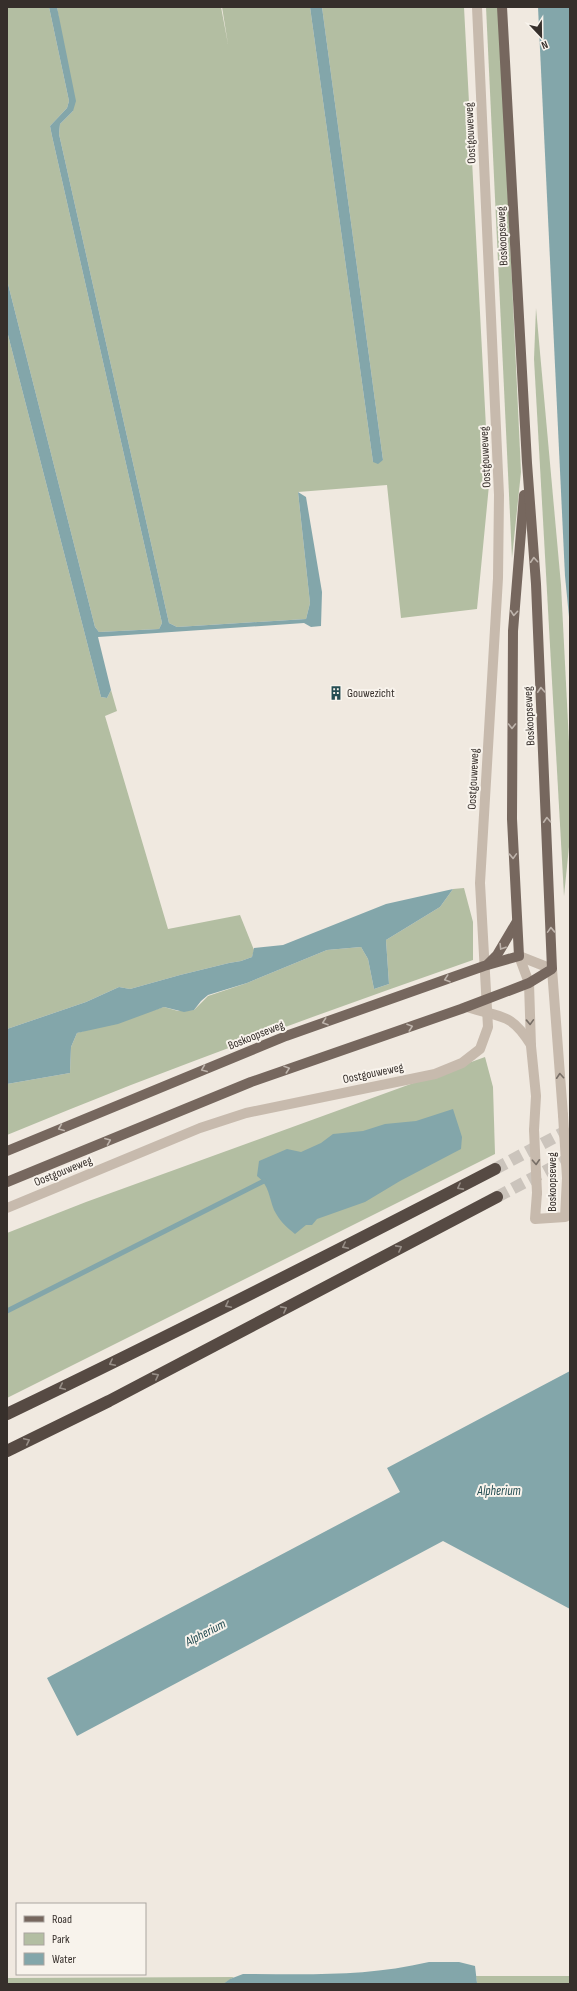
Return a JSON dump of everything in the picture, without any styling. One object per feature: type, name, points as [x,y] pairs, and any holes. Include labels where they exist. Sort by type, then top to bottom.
[{"type":"highway","points":[[7,1414],[357,1240],[495,1169]]},
{"type":"highway","points":[[7,1451],[109,1401],[497,1197]]},
{"type":"main road","name":"Boskoopseweg","points":[[502,7],[536,600],[552,969]]},
{"type":"main road","name":"Boskoopseweg","points":[[7,1151],[286,1036],[484,966],[519,956],[516,923],[512,819],[513,631],[527,463]]},
{"type":"main road","points":[[484,966],[497,955],[516,923]]},
{"type":"main road","points":[[7,1182],[251,1082],[467,1007],[529,983],[552,969]]},
{"type":"street","name":"Oostgouweweg","points":[[7,1208],[200,1128],[246,1113],[435,1074],[462,1063],[480,1049],[488,1027],[480,884],[498,578],[499,495],[477,7]]},
{"type":"street","points":[[519,956],[552,969]]},
{"type":"street","name":"Boskoopseweg","points":[[519,956],[529,983],[531,1046],[536,1096],[534,1130],[537,1193],[535,1219],[565,1217],[566,1178],[563,1115],[552,969]]},
{"type":"street","name":"Boskoopseweg","points":[[467,1007],[487,1014],[506,1018],[521,1030],[531,1046]]},
{"type":"green space","points":[[7,7],[49,7],[69,101],[67,108],[50,126],[162,623],[159,629],[99,632],[95,627],[7,280]]},
{"type":"green space","points":[[57,7],[221,7],[228,44],[222,7],[310,7],[373,462],[383,460],[322,7],[464,7],[489,485],[477,609],[401,618],[387,485],[298,492],[310,603],[306,619],[177,627],[169,623],[59,134],[60,124],[73,111]]},
{"type":"green space","points":[[486,7],[499,7],[521,472],[512,558]]},
{"type":"green space","points":[[536,308],[561,585],[570,762],[570,837],[564,896],[534,359]]},
{"type":"green space","points":[[7,331],[101,697],[107,698],[111,690],[117,711],[105,716],[168,929],[240,915],[254,950],[252,957],[241,961],[180,975],[130,989],[119,987],[86,1002],[7,1029]]},
{"type":"green space","points":[[464,888],[473,922],[473,960],[238,1044],[122,1088],[7,1135],[7,1084],[70,1073],[71,1047],[77,1033],[164,1007],[178,1011],[194,1010],[208,996],[247,983],[327,950],[361,947],[368,959],[374,989],[389,984],[386,940],[440,907],[453,889]]},
{"type":"green space","points":[[485,1057],[493,1087],[495,1154],[7,1398],[7,1233],[86,1202]]},
{"type":"green space","points":[[476,1976],[570,1976],[570,1984],[472,1984],[477,1983]]},
{"type":"green space","points":[[234,1977],[223,1984],[7,1984],[7,1978]]},
{"type":"water","points":[[49,7],[57,7],[76,101],[73,111],[60,124],[59,134],[169,623],[177,627],[306,619],[310,603],[298,492],[306,497],[322,592],[321,626],[311,627],[304,623],[98,637],[111,690],[107,698],[101,697],[7,331],[7,280],[95,627],[99,632],[159,629],[162,623],[50,126],[67,108],[69,101]]},
{"type":"water","points":[[310,7],[322,7],[383,460],[378,464],[373,462]]},
{"type":"water","points":[[538,7],[570,7],[570,627],[565,576]]},
{"type":"water","points":[[453,889],[440,907],[386,940],[389,984],[374,989],[368,959],[361,947],[327,950],[247,983],[208,995],[194,1010],[184,1012],[164,1007],[118,1024],[77,1033],[71,1047],[70,1073],[7,1084],[7,1029],[86,1002],[119,987],[130,989],[180,975],[241,961],[252,957],[254,948],[283,945],[386,904]]},
{"type":"water","points":[[453,1109],[462,1137],[461,1149],[400,1181],[365,1202],[317,1219],[312,1225],[306,1225],[295,1234],[278,1217],[264,1183],[257,1176],[259,1161],[287,1149],[301,1152],[321,1143],[333,1134],[363,1131],[385,1124],[416,1121]]},
{"type":"water","name":"Alpherium","points":[[570,1371],[570,1609],[443,1541],[77,1736],[47,1678],[400,1492],[387,1468]]},
{"type":"water","points":[[429,1962],[459,1962],[475,1966],[477,1983],[223,1984],[230,1979],[243,1974],[336,1974],[382,1970]]},
{"type":"waterway","points":[[7,1311],[264,1181]]},
{"type":"tunnel","points":[[495,1169],[570,1129]]},
{"type":"tunnel","points":[[497,1197],[570,1158]]},
{"type":"place","name":"Gouwezicht","points":[[336,693]]}]
